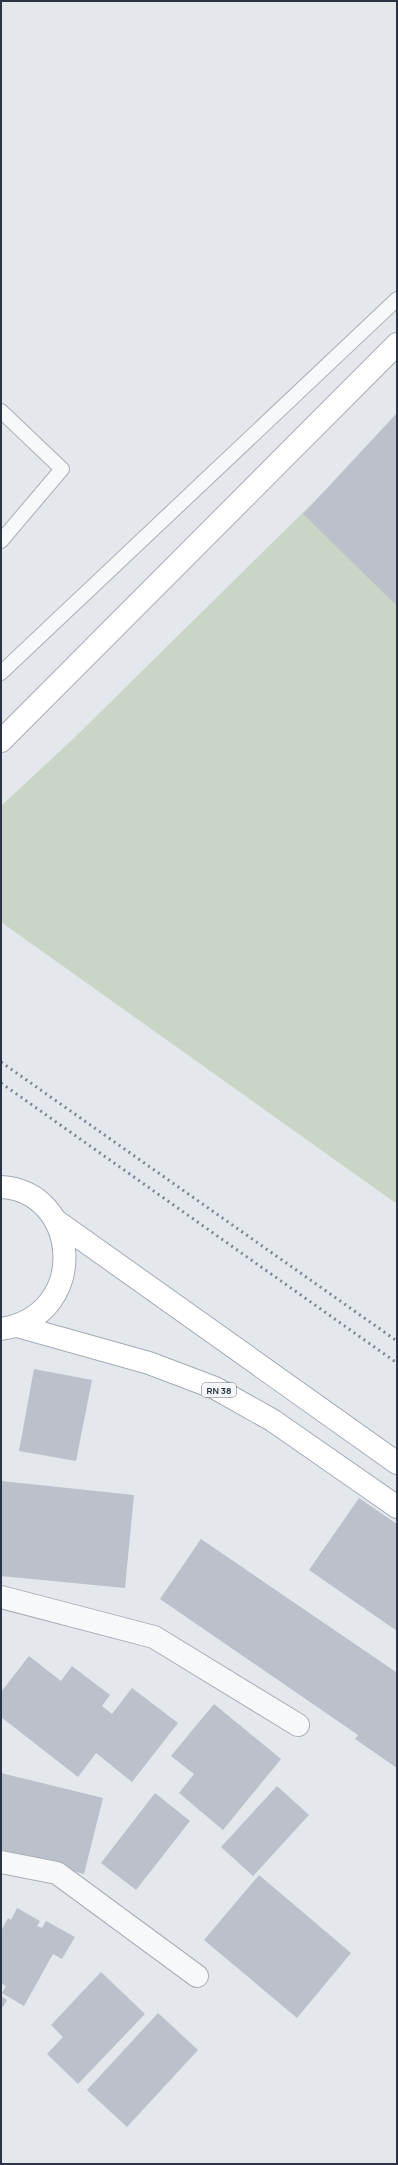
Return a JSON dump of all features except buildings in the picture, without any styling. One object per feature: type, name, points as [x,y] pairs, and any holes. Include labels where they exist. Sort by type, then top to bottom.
[{"type":"main road","points":[[1,741],[397,344]]},
{"type":"main road","name":"RN 38","points":[[1,1187],[26,1194],[42,1205],[55,1220],[397,1463]]},
{"type":"main road","name":"RN 38","points":[[9,1328],[39,1314],[56,1295],[65,1270],[65,1245],[55,1220]]},
{"type":"main road","name":"RN 38","points":[[9,1328],[149,1363],[215,1388],[272,1420],[397,1507]]},
{"type":"street","points":[[1,1597],[154,1637],[298,1725]]},
{"type":"street","points":[[1,1862],[57,1873],[197,1976]]},
{"type":"lane","points":[[1,673],[397,299]]},
{"type":"lane","points":[[1,411],[62,469],[1,540]]},
{"type":"green space","points":[[397,420],[397,1204],[1,922],[1,806],[73,739]]},
{"type":"railway","points":[[1,1062],[397,1341]]},
{"type":"railway","points":[[1,1083],[397,1363]]}]
